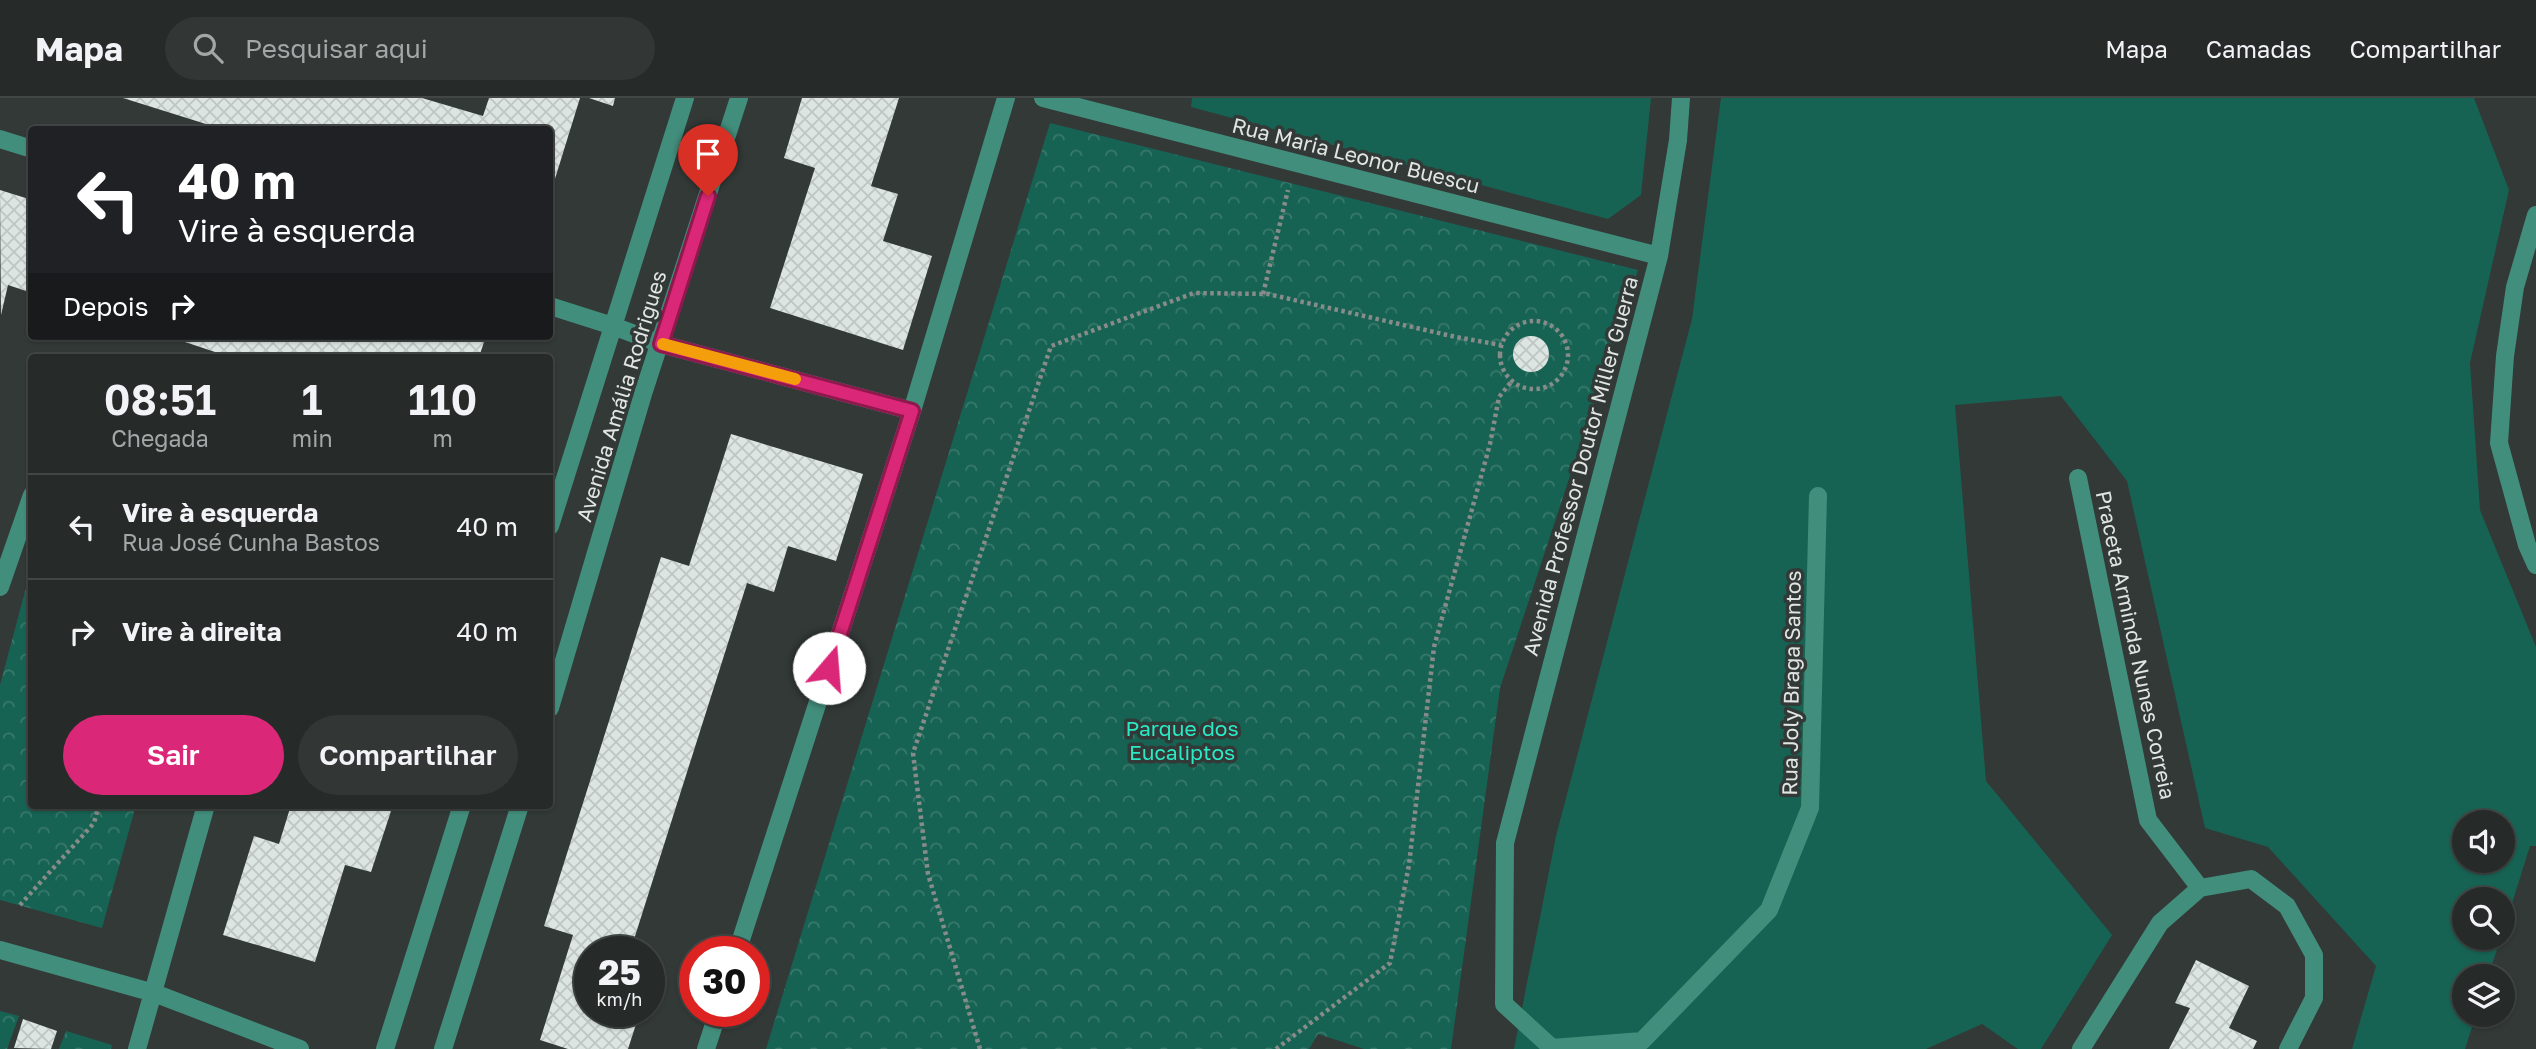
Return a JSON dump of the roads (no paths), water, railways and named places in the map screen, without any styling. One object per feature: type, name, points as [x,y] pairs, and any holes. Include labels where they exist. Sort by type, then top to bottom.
[{"type":"street","name":"Avenida Amália Rodrigues","points":[[553,516],[685,98]]},
{"type":"street","name":"Avenida Amália Rodrigues","points":[[553,698],[643,394],[739,98]]},
{"type":"street","points":[[742,936],[912,411],[1006,98]]},
{"type":"street","name":"Rua Maria Leonor Buescu","points":[[1043,98],[1659,256]]},
{"type":"street","name":"Avenida Professor Doutor Miller Guerra","points":[[1505,843],[1659,256],[1678,140],[1681,98]]},
{"type":"street","points":[[0,139],[28,148]]},
{"type":"street","points":[[2536,215],[2515,287],[2505,356],[2499,443],[2527,545],[2536,565]]},
{"type":"street","points":[[553,307],[661,344],[912,411]]},
{"type":"street","name":"Praceta Arminda Nunes Correia","points":[[2078,478],[2148,820],[2200,888]]},
{"type":"street","name":"Rua Joly Braga Santos","points":[[1505,843],[1504,1004],[1552,1048],[1642,1041],[1769,910],[1810,808],[1818,496]]},
{"type":"street","points":[[0,587],[28,506]]},
{"type":"street","points":[[137,1049],[205,809]]},
{"type":"street","points":[[385,1049],[461,809]]},
{"type":"street","points":[[443,1049],[519,809]]},
{"type":"street","points":[[2081,1049],[2160,923],[2200,888],[2251,878],[2287,906],[2314,955],[2314,998],[2288,1049]]},
{"type":"street","points":[[0,950],[154,993],[300,1049]]},
{"type":"street","points":[[706,1049],[713,1027]]},
{"type":"park label","name":"Parque dos Eucaliptos","points":[[1182,740]]}]
